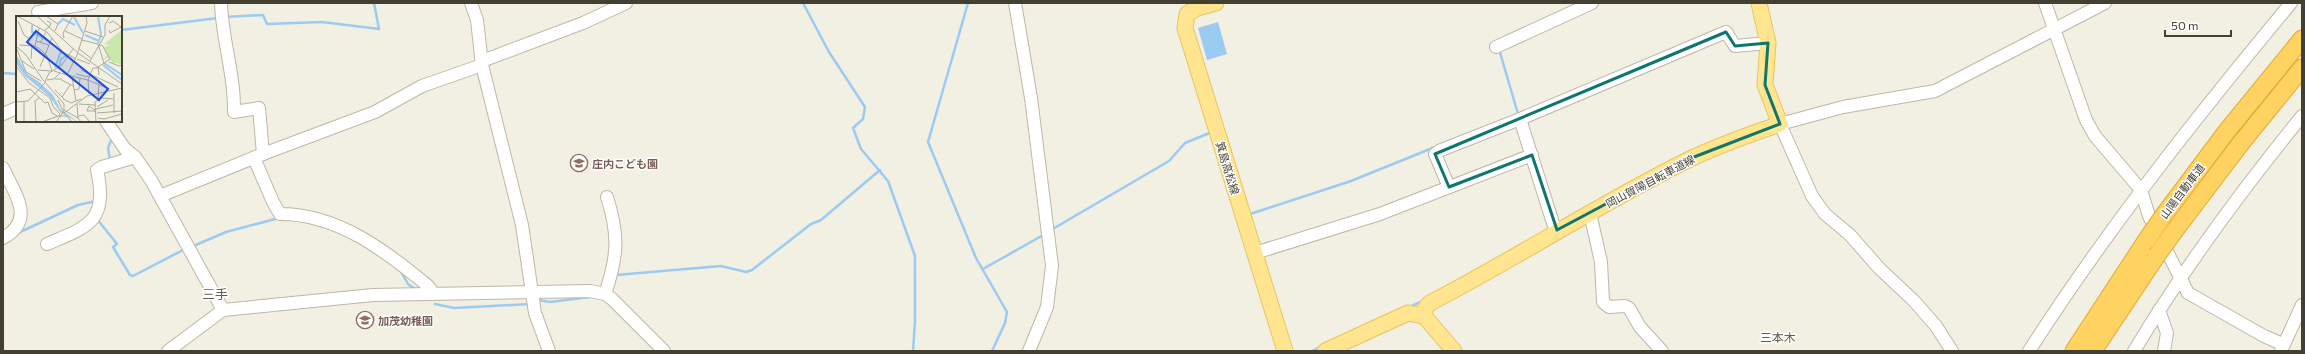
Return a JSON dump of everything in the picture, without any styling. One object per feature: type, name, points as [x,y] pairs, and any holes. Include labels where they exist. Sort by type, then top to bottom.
[{"type":"highway","name":"山陽自動車道","points":[[2074,351],[2164,215],[2227,131],[2302,39]]},
{"type":"highway","name":"山陽自動車道","points":[[2093,351],[2175,230],[2241,143],[2302,68]]},
{"type":"main road","name":"箕島高松線","points":[[1216,3],[1191,11],[1187,14],[1185,28],[1285,351]]},
{"type":"main road","points":[[1759,3],[1768,43],[1765,85],[1779,121]]},
{"type":"main road","name":"岡山賀陽自転車道線","points":[[1424,316],[1426,307],[1430,303],[1481,276],[1556,228],[1590,213],[1694,157],[1779,121]]},
{"type":"main road","points":[[1325,351],[1408,313],[1424,316],[1454,351]]},
{"type":"street","points":[[38,11],[92,3]]},
{"type":"street","points":[[221,3],[221,17],[230,60],[234,112],[259,108],[259,156],[273,202],[280,214],[301,214],[361,236],[381,248],[416,275],[434,294]]},
{"type":"street","points":[[471,3],[477,20],[483,61],[522,225],[533,300],[540,330],[549,351]]},
{"type":"street","points":[[160,196],[259,156],[375,112],[422,86],[583,23],[626,3]]},
{"type":"street","points":[[1015,3],[1031,98],[1049,232],[1052,266],[1049,297],[1042,324],[1029,351]]},
{"type":"street","points":[[1498,46],[1592,3]]},
{"type":"street","points":[[2044,3],[2052,29],[2086,120],[2095,136],[2141,190],[2149,216],[2188,293],[2282,348],[2299,323],[2302,305]]},
{"type":"street","points":[[1952,351],[1936,326],[1914,300],[1879,268],[1850,235],[1818,207],[1779,121],[1843,107],[1935,91],[2052,29],[2105,3]]},
{"type":"street","points":[[2029,351],[2096,250],[2141,190],[2210,100],[2291,3]]},
{"type":"street","points":[[1449,187],[1435,154],[1441,150],[1520,119],[1726,32],[1735,46],[1768,43]]},
{"type":"street","points":[[3,114],[16,108]]},
{"type":"street","points":[[2134,351],[2180,277],[2233,204],[2302,116]]},
{"type":"street","points":[[1520,119],[1556,228]]},
{"type":"street","points":[[107,122],[125,149],[135,157],[160,196],[223,310]]},
{"type":"street","points":[[2288,133],[2302,132]]},
{"type":"street","points":[[1255,252],[1380,214],[1532,155]]},
{"type":"street","points":[[47,244],[90,224],[96,216],[100,190],[97,170],[135,157]]},
{"type":"street","points":[[3,168],[19,204],[22,217],[16,229],[3,238]]},
{"type":"street","points":[[600,293],[611,276],[615,266],[615,222],[607,197]]},
{"type":"street","points":[[1590,213],[1601,262],[1603,302],[1609,307],[1625,306],[1629,308],[1640,327],[1662,351]]},
{"type":"street","points":[[171,350],[223,310],[373,295],[434,294],[533,300],[600,293],[664,351]]},
{"type":"street","points":[[2159,310],[2168,332],[2164,351]]},
{"type":"highlighted area","points":[[1726,32],[1735,46],[1768,43],[1765,85],[1780,124],[1694,157],[1557,230],[1532,155],[1449,187],[1435,154]]},
{"type":"water","points":[[1218,22],[1227,54],[1207,60],[1198,28]]},
{"type":"waterway","points":[[225,17],[263,15],[267,24],[322,22],[379,29],[374,3]]},
{"type":"waterway","points":[[803,3],[829,52],[865,107],[863,119],[853,128],[861,149],[888,181],[915,256],[915,321],[913,351]]},
{"type":"waterway","points":[[968,3],[928,142],[976,258],[1007,312],[1005,323],[992,351]]},
{"type":"waterway","points":[[122,30],[218,18]]},
{"type":"waterway","points":[[1499,49],[1518,114]]},
{"type":"waterway","points":[[3,73],[16,74]]},
{"type":"waterway","points":[[1051,230],[1169,161],[1185,143],[1212,132]]},
{"type":"waterway","points":[[110,160],[108,148],[112,138]]},
{"type":"waterway","points":[[1249,212],[1250,214],[1351,181],[1435,147]]},
{"type":"waterway","points":[[616,275],[721,266],[746,272],[752,270],[811,224],[821,220],[880,170]]},
{"type":"waterway","points":[[18,233],[78,205],[96,201]]},
{"type":"waterway","points":[[191,247],[226,232],[279,218]]},
{"type":"waterway","points":[[97,219],[117,244],[113,247],[130,275],[133,276],[183,250]]},
{"type":"waterway","points":[[983,269],[1045,234]]},
{"type":"waterway","points":[[400,270],[408,284],[415,289]]},
{"type":"waterway","points":[[538,300],[550,302],[590,297]]},
{"type":"waterway","points":[[1409,307],[1423,301]]},
{"type":"waterway","points":[[435,304],[454,308],[530,304]]},
{"type":"waterway","points":[[1312,351],[1320,347]]},
{"type":"place","name":"庄内こども園","points":[[579,163]]},
{"type":"place","name":"加茂幼稚園","points":[[365,320]]},
{"type":"district","name":"三手","points":[[215,294]]},
{"type":"district","name":"三本木","points":[[1778,337]]}]
